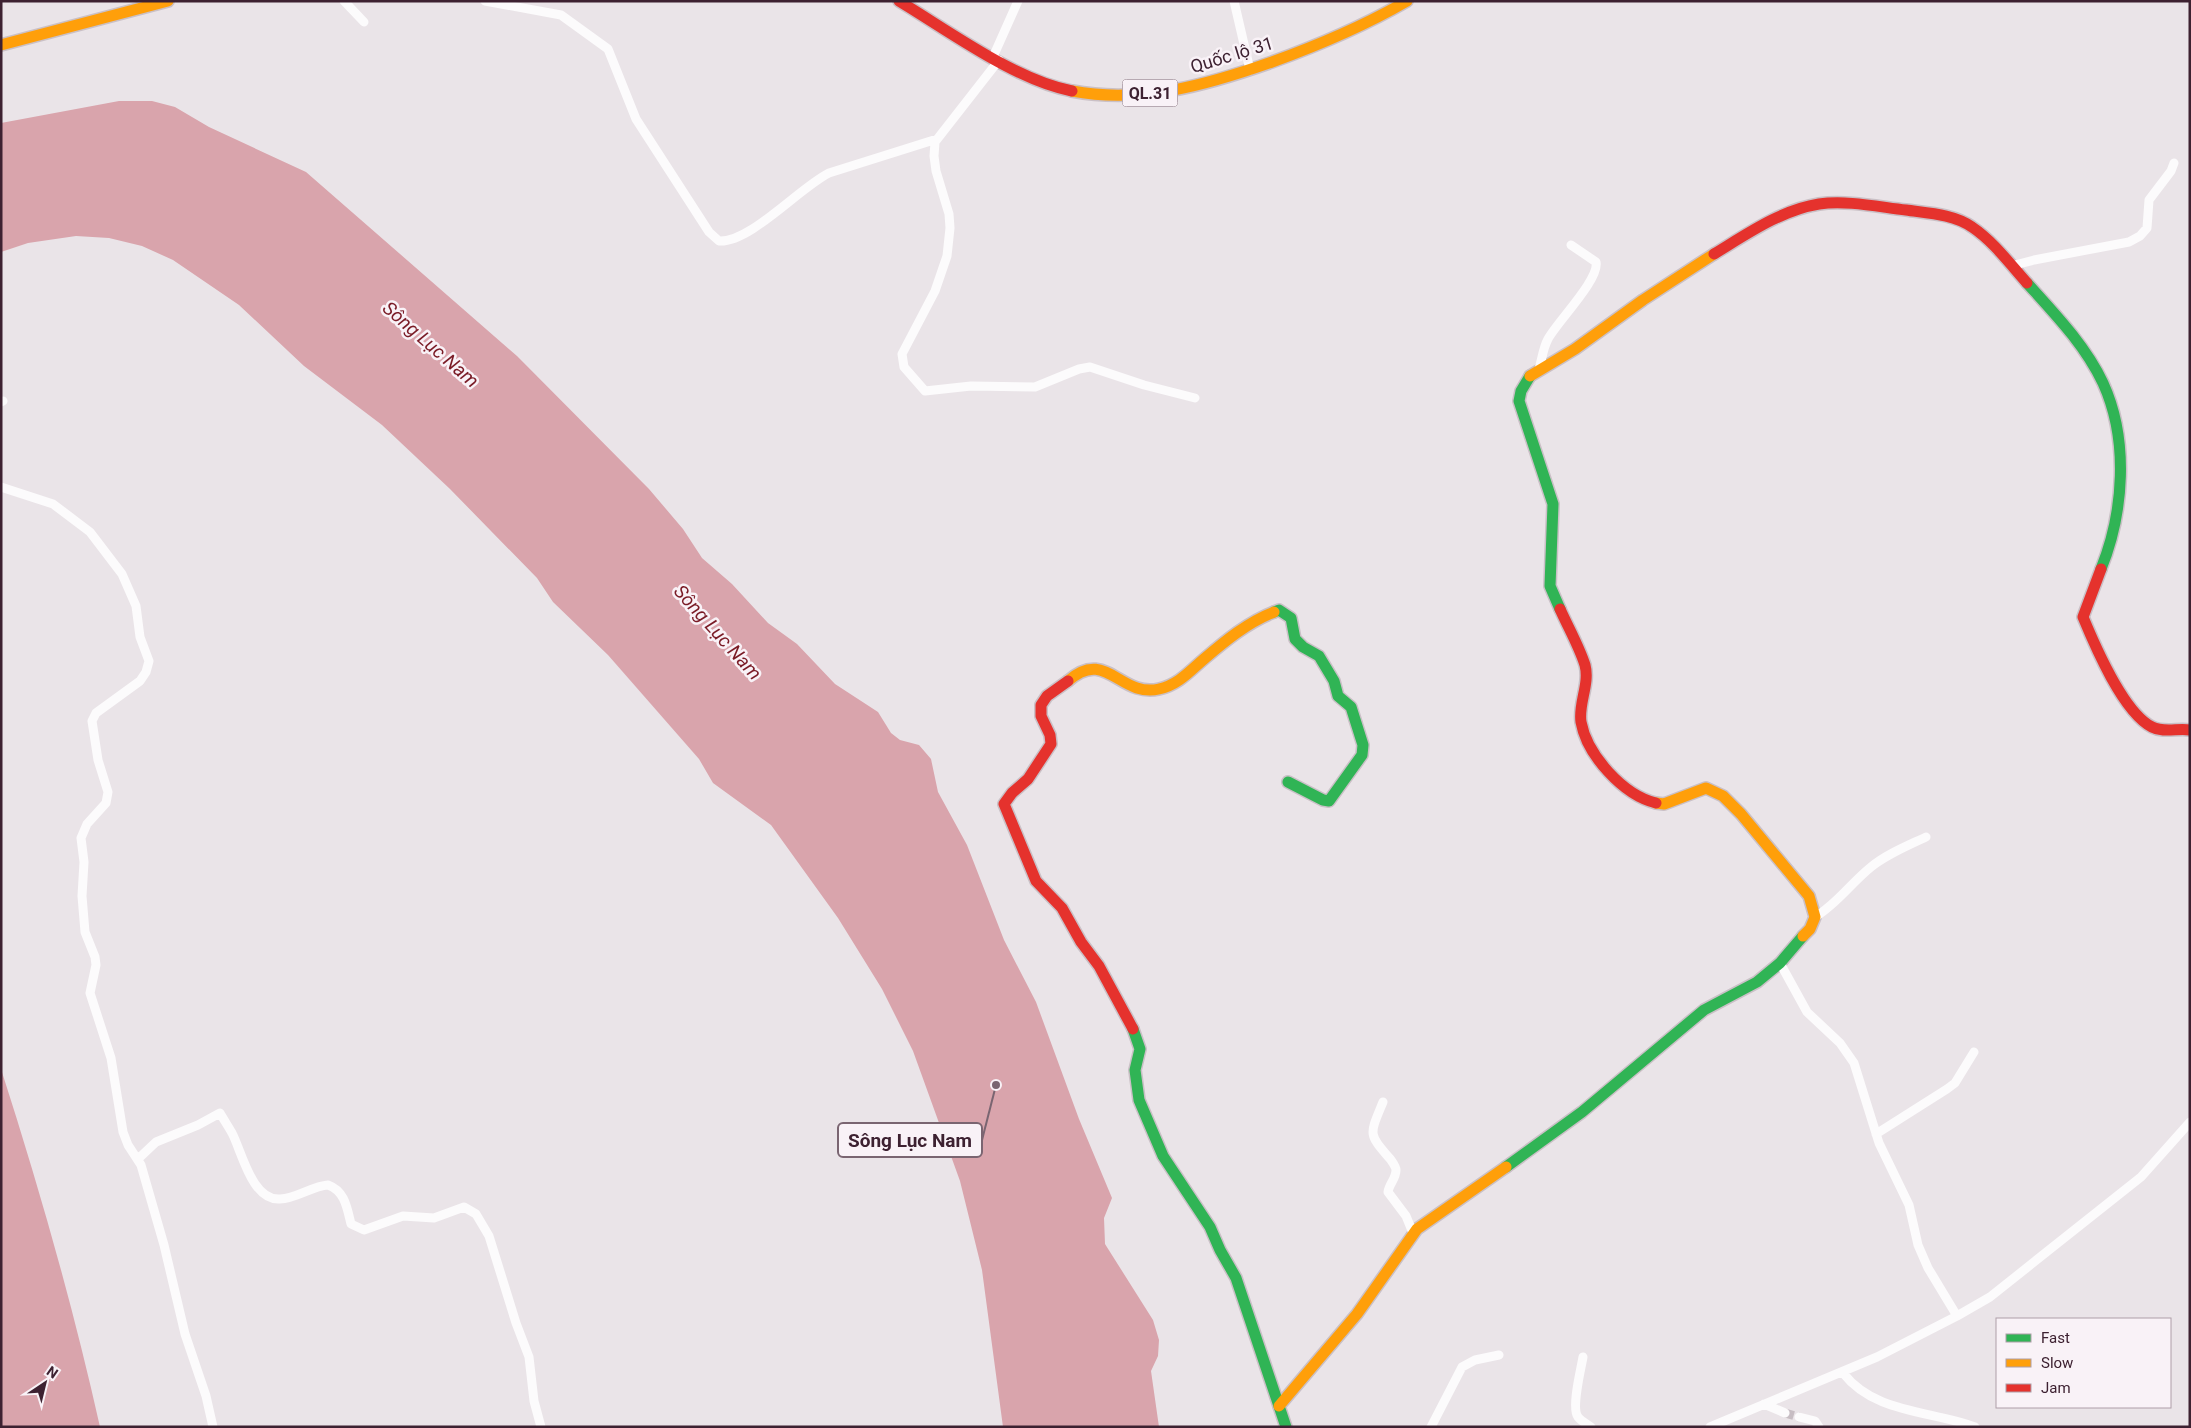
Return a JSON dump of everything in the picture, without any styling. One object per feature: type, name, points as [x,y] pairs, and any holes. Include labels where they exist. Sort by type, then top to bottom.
[{"type":"main road","points":[[1,45],[168,1]]},
{"type":"main road","name":"Quốc lộ 31","points":[[899,1],[996,58],[1039,80],[1066,90],[1094,96],[1131,96],[1178,89],[1207,83],[1250,70],[1350,31],[1383,16],[1407,1]]},
{"type":"main road","points":[[1279,1406],[1357,1314],[1414,1233],[1425,1222],[1495,1176],[1589,1107],[1704,1010],[1757,982],[1780,963],[1810,930],[1815,917],[1809,896],[1772,849],[1723,796],[1706,788],[1669,802],[1654,803],[1633,792],[1612,776],[1590,749],[1582,721],[1586,683],[1585,666],[1550,586],[1553,504],[1519,401],[1525,380],[1532,373],[1570,352],[1666,283],[1750,232],[1781,216],[1811,206],[1838,203],[1953,218],[1971,226],[2011,266],[2079,342],[2104,389],[2117,425],[2120,464],[2114,528],[2108,551],[2084,612],[2085,622],[2107,668],[2141,720],[2154,728],[2190,730]]},
{"type":"main road","points":[[1286,1427],[1236,1278],[1220,1250],[1210,1227],[1164,1156],[1139,1100],[1135,1070],[1140,1049],[1131,1024],[1062,908],[1036,882],[1004,804],[1012,793],[1028,780],[1051,744],[1051,739],[1043,725],[1040,712],[1043,700],[1083,669],[1100,668],[1121,682],[1139,689],[1152,690],[1164,688],[1175,683],[1227,641],[1279,610],[1291,618],[1295,639],[1303,647],[1319,656],[1334,681],[1338,696],[1351,707],[1363,745],[1362,755],[1329,800],[1324,800],[1288,782]]},
{"type":"street","points":[[344,1],[364,22]]},
{"type":"street","points":[[485,1],[561,16],[608,50],[636,119],[709,232],[719,242],[732,240],[752,229],[829,173],[937,139],[978,90],[996,58],[1018,1]]},
{"type":"street","points":[[1234,1],[1250,70]]},
{"type":"street","points":[[937,139],[935,163],[949,214],[950,228],[947,256],[935,291],[902,354],[904,367],[924,391],[971,386],[1035,388],[1090,366],[1144,385],[1195,398]]},
{"type":"street","points":[[2011,266],[2134,240],[2147,228],[2149,200],[2171,171],[2174,163]]},
{"type":"street","points":[[1539,369],[1548,339],[1582,294],[1596,268],[1596,262],[1593,258],[1571,245]]},
{"type":"street","points":[[1,487],[53,504],[90,532],[122,574],[136,606],[140,637],[149,661],[146,672],[140,681],[94,717],[92,721],[96,748],[108,798],[106,803],[87,824],[81,838],[84,862],[82,896],[85,932],[95,957],[96,965],[90,993],[111,1058],[123,1132],[128,1145],[138,1159],[164,1245],[185,1334],[206,1396],[213,1427]]},
{"type":"street","points":[[1815,917],[1827,909],[1870,868],[1898,850],[1926,837]]},
{"type":"street","points":[[1780,963],[1807,1012],[1840,1043],[1851,1057],[1857,1069],[1876,1134],[1909,1205],[1918,1245],[1928,1268],[1958,1316]]},
{"type":"street","points":[[1876,1134],[1955,1083],[1974,1052]]},
{"type":"street","points":[[1383,1102],[1374,1124],[1373,1135],[1376,1144],[1396,1170],[1388,1192],[1406,1216],[1414,1233]]},
{"type":"street","points":[[138,1159],[156,1142],[198,1125],[220,1113],[233,1134],[254,1181],[260,1190],[271,1198],[284,1199],[328,1185],[339,1191],[343,1197],[351,1224],[364,1230],[403,1216],[434,1218],[460,1208],[472,1210],[480,1219],[489,1236],[516,1323],[529,1357],[534,1400],[541,1427]]},
{"type":"street","points":[[1710,1427],[1843,1373],[1958,1316],[1990,1297],[2121,1195],[2154,1164],[2190,1122]]},
{"type":"street","points":[[1431,1427],[1462,1367],[1475,1360],[1499,1355]]},
{"type":"street","points":[[1583,1357],[1576,1414],[1580,1420],[1591,1427]]},
{"type":"street","points":[[1843,1373],[1855,1386],[1884,1403],[1899,1408],[1941,1416],[1975,1427]]},
{"type":"street","points":[[1764,1404],[1785,1412]]},
{"type":"street","points":[[1799,1417],[1815,1421],[1819,1427]]},
{"type":"water","name":"Sông Lục Nam","points":[[119,101],[152,101],[175,107],[209,127],[306,172],[517,356],[649,489],[683,529],[702,558],[732,584],[768,623],[797,644],[835,684],[878,712],[891,733],[900,740],[919,745],[931,759],[938,792],[967,845],[1004,940],[1036,1002],[1079,1119],[1112,1198],[1104,1218],[1105,1244],[1153,1320],[1159,1340],[1158,1356],[1151,1371],[1159,1427],[1003,1427],[982,1270],[960,1181],[913,1051],[882,989],[838,918],[771,825],[713,783],[699,759],[608,655],[553,602],[537,578],[450,489],[382,425],[304,366],[239,305],[173,260],[142,246],[109,238],[76,236],[28,243],[1,252],[1,123]]},
{"type":"water","points":[[1,1069],[55,1247],[100,1427],[1,1427]]},
{"type":"tunnel","points":[[1785,1413],[1799,1417]]},
{"type":"traffic: fast","points":[[2027,283],[2069,330],[2096,369],[2111,405],[2117,428],[2120,452],[2119,500],[2115,524],[2101,569]]},
{"type":"traffic: fast","points":[[1530,376],[1521,391],[1519,401],[1553,504],[1550,586],[1560,609]]},
{"type":"traffic: fast","points":[[1274,612],[1279,610],[1291,618],[1295,639],[1303,647],[1319,656],[1334,681],[1338,696],[1351,707],[1363,745],[1362,755],[1329,801],[1323,800],[1288,782]]},
{"type":"traffic: fast","points":[[1506,1167],[1582,1112],[1704,1010],[1757,982],[1780,963],[1803,936]]},
{"type":"traffic: fast","points":[[1133,1029],[1140,1049],[1135,1070],[1139,1100],[1163,1156],[1210,1227],[1220,1250],[1236,1278],[1286,1427]]},
{"type":"traffic: slow","points":[[1,45],[168,1]]},
{"type":"traffic: slow","points":[[1072,91],[1123,95],[1148,94],[1198,85],[1307,49],[1358,27],[1407,1]]},
{"type":"traffic: slow","points":[[1530,376],[1575,349],[1643,300],[1714,254]]},
{"type":"traffic: slow","points":[[1068,681],[1081,672],[1093,669],[1103,671],[1134,687],[1145,690],[1166,687],[1183,677],[1237,632],[1274,612]]},
{"type":"traffic: slow","points":[[1656,803],[1664,804],[1706,788],[1723,796],[1741,814],[1809,896],[1815,917],[1810,929],[1803,936]]},
{"type":"traffic: slow","points":[[1279,1406],[1357,1314],[1417,1229],[1506,1167]]},
{"type":"traffic: jam","points":[[899,1],[1005,66],[1028,77],[1072,91]]},
{"type":"traffic: jam","points":[[1714,254],[1778,217],[1805,207],[1830,203],[1863,204],[1957,219],[1980,233],[2027,283]]},
{"type":"traffic: jam","points":[[2101,569],[2083,617],[2111,677],[2131,708],[2152,727],[2161,730],[2190,730]]},
{"type":"traffic: jam","points":[[1560,609],[1585,665],[1586,679],[1581,708],[1581,722],[1585,735],[1599,760],[1619,783],[1631,792],[1656,803]]},
{"type":"traffic: jam","points":[[1068,681],[1047,696],[1041,705],[1041,716],[1050,735],[1051,744],[1028,779],[1012,793],[1004,804],[1036,881],[1062,908],[1081,942],[1099,966],[1133,1029]]},
{"type":"place","name":"Sông Lục Nam","points":[[996,1085]]}]
